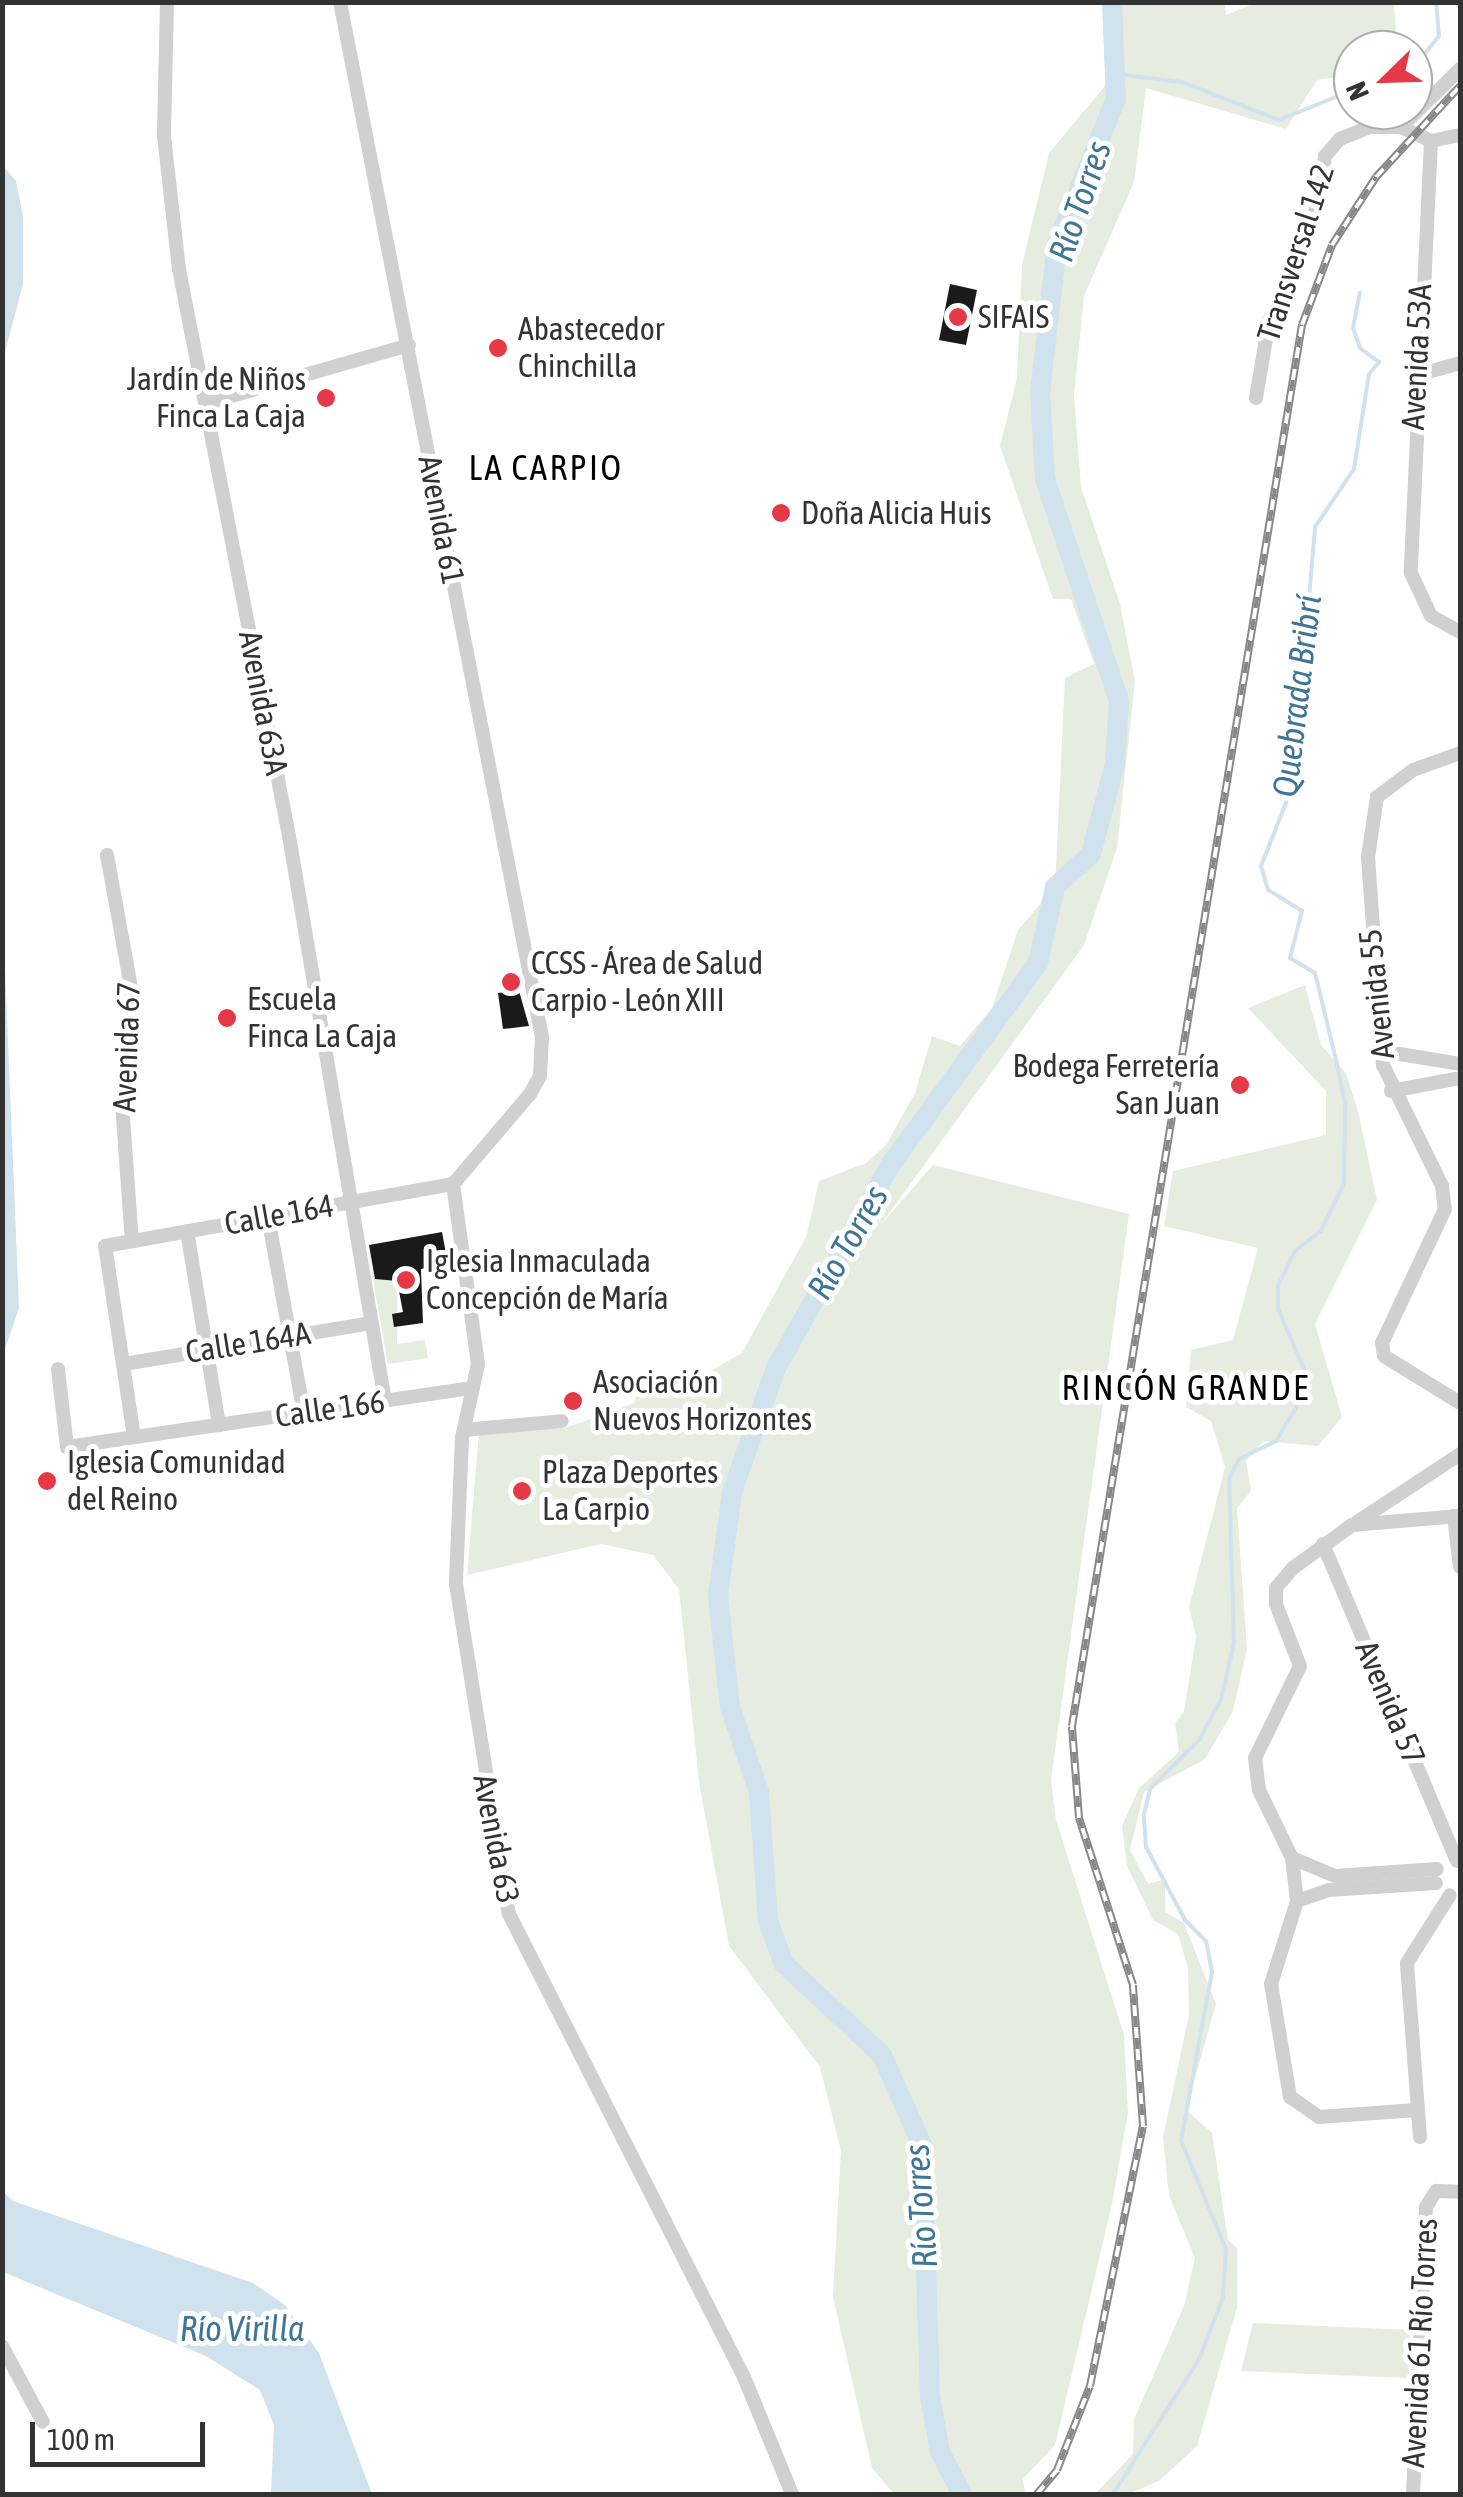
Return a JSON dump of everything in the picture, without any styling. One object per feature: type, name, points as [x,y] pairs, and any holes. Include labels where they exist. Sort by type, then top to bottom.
[{"type":"street","name":"Avenida 63A","points":[[167,2],[172,224],[352,1202],[384,1401]]},
{"type":"street","name":"Avenida 61","points":[[340,2],[542,1036],[540,1076],[530,1094],[453,1184]]},
{"type":"street","points":[[1433,96],[1460,69]]},
{"type":"street","name":"Transversal 142","points":[[1256,398],[1269,321],[1316,213],[1318,167],[1353,132],[1372,130]]},
{"type":"street","points":[[1407,130],[1431,141],[1460,134]]},
{"type":"street","name":"Avenida 53A","points":[[1431,141],[1414,376],[1410,574],[1431,616],[1460,632]]},
{"type":"street","points":[[207,403],[409,345]]},
{"type":"street","points":[[1414,376],[1460,363]]},
{"type":"street","name":"Avenida 55","points":[[1460,753],[1413,770],[1378,797],[1368,858],[1382,1051],[1392,1091],[1442,1186],[1445,1208],[1382,1343],[1392,1365],[1460,1403]]},
{"type":"street","name":"Avenida 67","points":[[108,855],[134,998],[122,1103],[132,1241]]},
{"type":"street","points":[[1382,1051],[1460,1064]]},
{"type":"street","points":[[1392,1091],[1460,1078]]},
{"type":"street","name":"Calle 164","points":[[124,1364],[105,1246],[453,1184]]},
{"type":"street","name":"Avenida 63","points":[[453,1184],[478,1364],[464,1430],[456,1584],[509,1914],[744,2377],[792,2494]]},
{"type":"street","points":[[268,1217],[304,1413]]},
{"type":"street","points":[[187,1231],[219,1425]]},
{"type":"street","name":"Calle 164A","points":[[124,1364],[372,1322]]},
{"type":"street","points":[[124,1364],[134,1437]]},
{"type":"street","name":"Calle 166","points":[[58,1370],[67,1447],[474,1388]]},
{"type":"street","points":[[464,1430],[562,1421]]},
{"type":"street","points":[[1304,1898],[1292,1858],[1259,1790],[1255,1758],[1300,1666],[1276,1588],[1324,1544],[1421,1485],[1460,1454]]},
{"type":"street","points":[[1421,1485],[1429,1519]]},
{"type":"street","points":[[1352,1525],[1458,1516],[1460,1567]]},
{"type":"street","name":"Avenida 57","points":[[1324,1544],[1459,1862]]},
{"type":"street","points":[[1292,1858],[1308,1868],[1335,1876],[1436,1876],[1455,1894],[1406,1963],[1420,2137]]},
{"type":"street","points":[[1304,1898],[1436,1876],[1459,1862]]},
{"type":"street","points":[[1308,1868],[1304,1898],[1271,1984],[1285,2084],[1298,2108],[1319,2117],[1417,2110]]},
{"type":"street","name":"Avenida 61 Río Torres","points":[[1413,2494],[1432,2194],[1460,2192]]},
{"type":"street","points":[[2,2346],[43,2422]]},
{"type":"shaded area","points":[[1112,3],[1225,3],[1226,15],[1255,3],[1394,3],[1396,30],[1333,30],[1333,77],[1317,80],[1286,129],[1146,88],[1134,182],[1084,296],[1074,396],[1081,487],[1120,604],[1135,681],[1117,848],[1084,945],[879,1227],[933,1165],[1129,1214],[1051,1780],[1056,1820],[1124,2035],[1128,2112],[1112,2204],[1055,2445],[1023,2479],[1025,2494],[894,2494],[872,2468],[833,2297],[841,2151],[820,2067],[729,1946],[699,1782],[679,1589],[653,1555],[601,1544],[467,1575],[479,1432],[565,1428],[634,1403],[641,1380],[675,1391],[742,1353],[806,1237],[819,1181],[866,1163],[886,1145],[915,1093],[932,1036],[960,1046],[992,1008],[1018,930],[1055,887],[1065,678],[1094,664],[1071,599],[1053,599],[1000,446],[1017,378],[1022,265],[1049,153],[1115,74]]},
{"type":"shaded area","points":[[1305,985],[1321,1045],[1346,1073],[1377,1200],[1315,1324],[1342,1417],[1318,1446],[1263,1441],[1246,1461],[1251,1491],[1237,1508],[1247,1649],[1233,1711],[1205,1759],[1144,1792],[1130,1850],[1148,1884],[1165,1879],[1165,1912],[1184,1923],[1216,2004],[1186,2110],[1212,2133],[1228,2240],[1237,2248],[1237,2308],[1197,2446],[1159,2481],[1128,2494],[1095,2494],[1133,2454],[1134,2419],[1184,2306],[1195,2258],[1169,2196],[1163,2137],[1189,2015],[1188,1968],[1178,1934],[1153,1920],[1127,1866],[1122,1826],[1139,1788],[1179,1752],[1175,1723],[1184,1711],[1196,1637],[1189,1607],[1225,1467],[1211,1421],[1186,1407],[1191,1350],[1233,1340],[1258,1248],[1164,1226],[1173,1171],[1326,1135],[1326,1091],[1248,1008]]},
{"type":"shaded area","points":[[367,1245],[375,1279],[397,1281],[397,1344],[425,1340],[428,1358],[388,1364]]},
{"type":"shaded area","points":[[1253,2323],[1410,2330],[1408,2378],[1241,2371]]},
{"type":"water","points":[[3,166],[16,181],[23,216],[23,284],[3,360]]},
{"type":"water","points":[[3,920],[19,1308],[2,1355]]},
{"type":"water","name":"Río Virilla","points":[[2,2190],[13,2201],[253,2283],[285,2305],[319,2353],[372,2494],[271,2494],[274,2425],[260,2390],[206,2356],[3,2272]]},
{"type":"building","name":"SIFAIS","points":[[950,284],[977,290],[966,345],[939,340]]},
{"type":"building","points":[[519,991],[529,1026],[503,1029],[498,993]]},
{"type":"building","name":"Iglesia Inmaculada Concepción de María","points":[[442,1232],[448,1264],[421,1269],[423,1323],[394,1327],[392,1314],[403,1312],[397,1281],[375,1279],[369,1245]]},
{"type":"waterway","name":"Río Torres","points":[[962,2494],[940,2452],[930,2396],[922,2145],[882,2055],[784,1964],[768,1921],[759,1792],[730,1707],[718,1596],[732,1492],[776,1368],[891,1164],[1038,963],[1055,887],[1091,854],[1115,763],[1119,701],[1045,478],[1040,392],[1057,244],[1116,99],[1112,2]]},
{"type":"waterway","points":[[1433,44],[1439,36],[1436,2]]},
{"type":"waterway","points":[[1115,74],[1182,82],[1279,120],[1333,98]]},
{"type":"waterway","name":"Quebrada Bribrí","points":[[1113,2494],[1199,2359],[1223,2298],[1226,2249],[1181,2141],[1212,1972],[1206,1941],[1185,1920],[1146,1847],[1144,1815],[1150,1789],[1200,1739],[1221,1699],[1234,1643],[1229,1479],[1239,1459],[1276,1441],[1301,1399],[1305,1371],[1278,1309],[1278,1286],[1295,1251],[1321,1231],[1344,1183],[1345,1103],[1337,1064],[1315,973],[1290,958],[1302,911],[1268,890],[1261,866],[1293,785],[1315,527],[1354,469],[1369,374],[1379,362],[1360,348],[1353,328],[1360,293]]},
{"type":"railway","points":[[1037,2494],[1057,2470],[1090,2386],[1143,2126],[1133,1985],[1079,1818],[1072,1726],[1302,325],[1332,245],[1376,177],[1460,86]]},
{"type":"place","name":"SIFAIS","points":[[958,317]]},
{"type":"place","name":"Abastecedor Chinchilla","points":[[498,348]]},
{"type":"place","name":"Jardín de Niños Finca La Caja","points":[[326,398]]},
{"type":"place","name":"Doña Alicia Huis","points":[[781,513]]},
{"type":"place","name":"CCSS - Área de Salud Carpio - León XIII","points":[[511,982]]},
{"type":"place","name":"Escuela Finca La Caja","points":[[227,1018]]},
{"type":"place","name":"Bodega Ferretería San Juan","points":[[1240,1085]]},
{"type":"place","name":"Iglesia Inmaculada Concepción de María","points":[[406,1280]]},
{"type":"place","name":"Asociación Nuevos Horizontes","points":[[573,1401]]},
{"type":"place","name":"Iglesia Comunidad del Reino","points":[[47,1481]]},
{"type":"place","name":"Plaza Deportes La Carpio","points":[[522,1491]]},
{"type":"district","name":"LA CARPIO","points":[[546,467]]},
{"type":"district","name":"RINCÓN GRANDE","points":[[1186,1387]]}]
